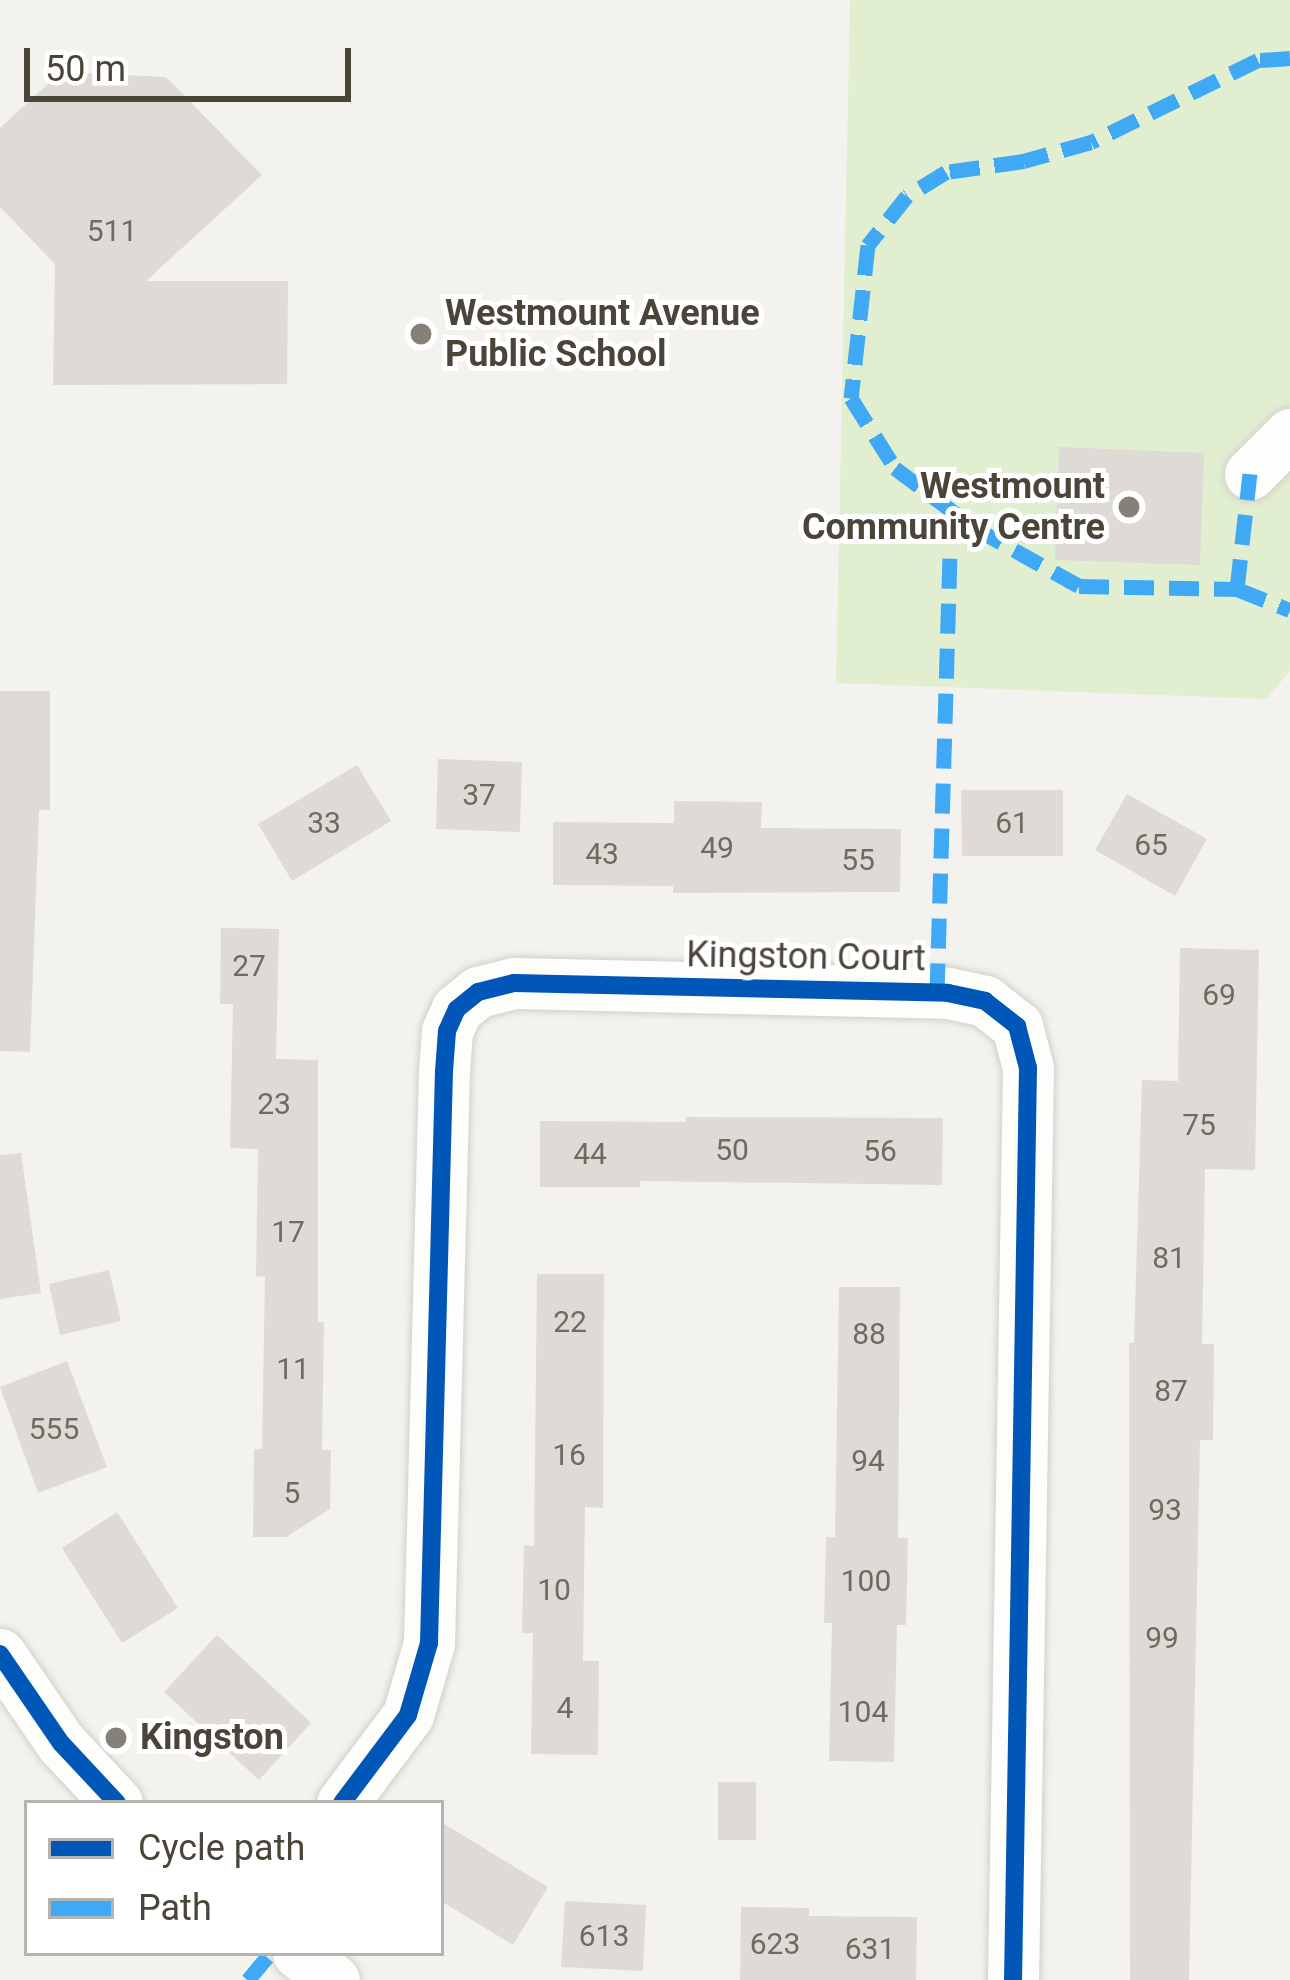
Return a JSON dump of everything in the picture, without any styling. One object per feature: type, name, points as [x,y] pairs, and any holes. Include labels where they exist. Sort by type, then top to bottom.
[{"type":"street","points":[[1250,474],[1290,434]]},
{"type":"street","name":"Kingston Court","points":[[344,1800],[409,1715],[429,1643],[444,1071],[447,1031],[457,1010],[478,992],[514,983],[949,993],[985,1001],[1017,1026],[1028,1068],[1013,1980]]},
{"type":"street","points":[[0,1654],[61,1743],[114,1800]]},
{"type":"street","points":[[302,1956],[334,1980]]},
{"type":"green space","points":[[850,0],[1290,0],[1290,671],[1266,699],[836,683]]},
{"type":"building","points":[[61,72],[166,77],[262,175],[146,281],[288,281],[287,384],[53,385],[55,264],[0,207],[0,128]]},
{"type":"building","name":"Westmount Community Centre","points":[[1059,447],[1204,453],[1200,565],[1055,560]]},
{"type":"building","points":[[0,691],[50,691],[50,810],[39,810],[30,1052],[0,1051]]},
{"type":"building","points":[[438,759],[522,762],[520,832],[436,829]]},
{"type":"building","points":[[357,765],[391,821],[292,881],[258,824]]},
{"type":"building","points":[[961,790],[1063,790],[1063,856],[962,856]]},
{"type":"building","points":[[1127,794],[1207,839],[1175,896],[1095,850]]},
{"type":"building","points":[[674,801],[762,802],[761,828],[901,829],[900,892],[673,893],[673,886],[553,885],[553,822],[674,823]]},
{"type":"building","points":[[221,928],[279,929],[276,1059],[318,1060],[318,1322],[324,1322],[322,1450],[331,1450],[330,1509],[286,1537],[253,1537],[254,1449],[262,1449],[265,1277],[256,1276],[258,1149],[230,1148],[233,1004],[220,1004]]},
{"type":"building","points":[[1180,948],[1259,950],[1255,1170],[1205,1169],[1202,1344],[1214,1344],[1213,1440],[1200,1440],[1189,1980],[1130,1980],[1129,1343],[1134,1343],[1142,1080],[1178,1081]]},
{"type":"building","points":[[686,1117],[943,1118],[942,1185],[640,1181],[640,1187],[540,1187],[540,1121],[686,1122]]},
{"type":"building","points":[[21,1153],[41,1293],[0,1299],[0,1155]]},
{"type":"building","points":[[109,1270],[121,1321],[60,1335],[49,1284]]},
{"type":"building","points":[[537,1274],[604,1274],[603,1508],[585,1507],[583,1661],[599,1661],[598,1755],[531,1754],[533,1633],[522,1633],[524,1545],[534,1546]]},
{"type":"building","points":[[839,1287],[900,1287],[898,1538],[908,1538],[906,1625],[897,1625],[894,1762],[829,1761],[832,1623],[824,1623],[826,1537],[835,1537]]},
{"type":"building","points":[[67,1361],[107,1467],[38,1493],[0,1387]]},
{"type":"building","points":[[117,1512],[178,1608],[122,1643],[62,1548]]},
{"type":"building","points":[[217,1635],[311,1723],[259,1780],[164,1692]]},
{"type":"building","points":[[718,1782],[756,1782],[756,1840],[718,1840]]},
{"type":"building","points":[[444,1824],[548,1887],[513,1945],[444,1903]]},
{"type":"building","points":[[565,1901],[646,1905],[643,1971],[561,1967]]},
{"type":"building","points":[[741,1907],[809,1908],[809,1916],[917,1917],[916,1980],[740,1980]]},
{"type":"marked path","points":[[1290,58],[1258,60],[1091,142],[1024,161],[946,172],[907,196],[868,245],[851,398],[895,468],[975,528],[1079,586],[1237,589],[1290,610]]},
{"type":"marked path","points":[[1237,589],[1250,474]]},
{"type":"marked path","points":[[937,993],[951,510]]},
{"type":"marked path","points":[[248,1980],[268,1956]]},
{"type":"cycle path","points":[[344,1800],[408,1715],[429,1643],[444,1071],[447,1031],[457,1009],[478,992],[514,983],[948,993],[985,1001],[1017,1026],[1028,1068],[1013,1980]]},
{"type":"cycle path","points":[[0,1654],[61,1743],[114,1800]]},
{"type":"place","name":"Westmount Avenue Public School","points":[[421,334]]},
{"type":"place","name":"Westmount Community Centre","points":[[1129,507]]},
{"type":"place","name":"Kingston","points":[[116,1738]]}]
